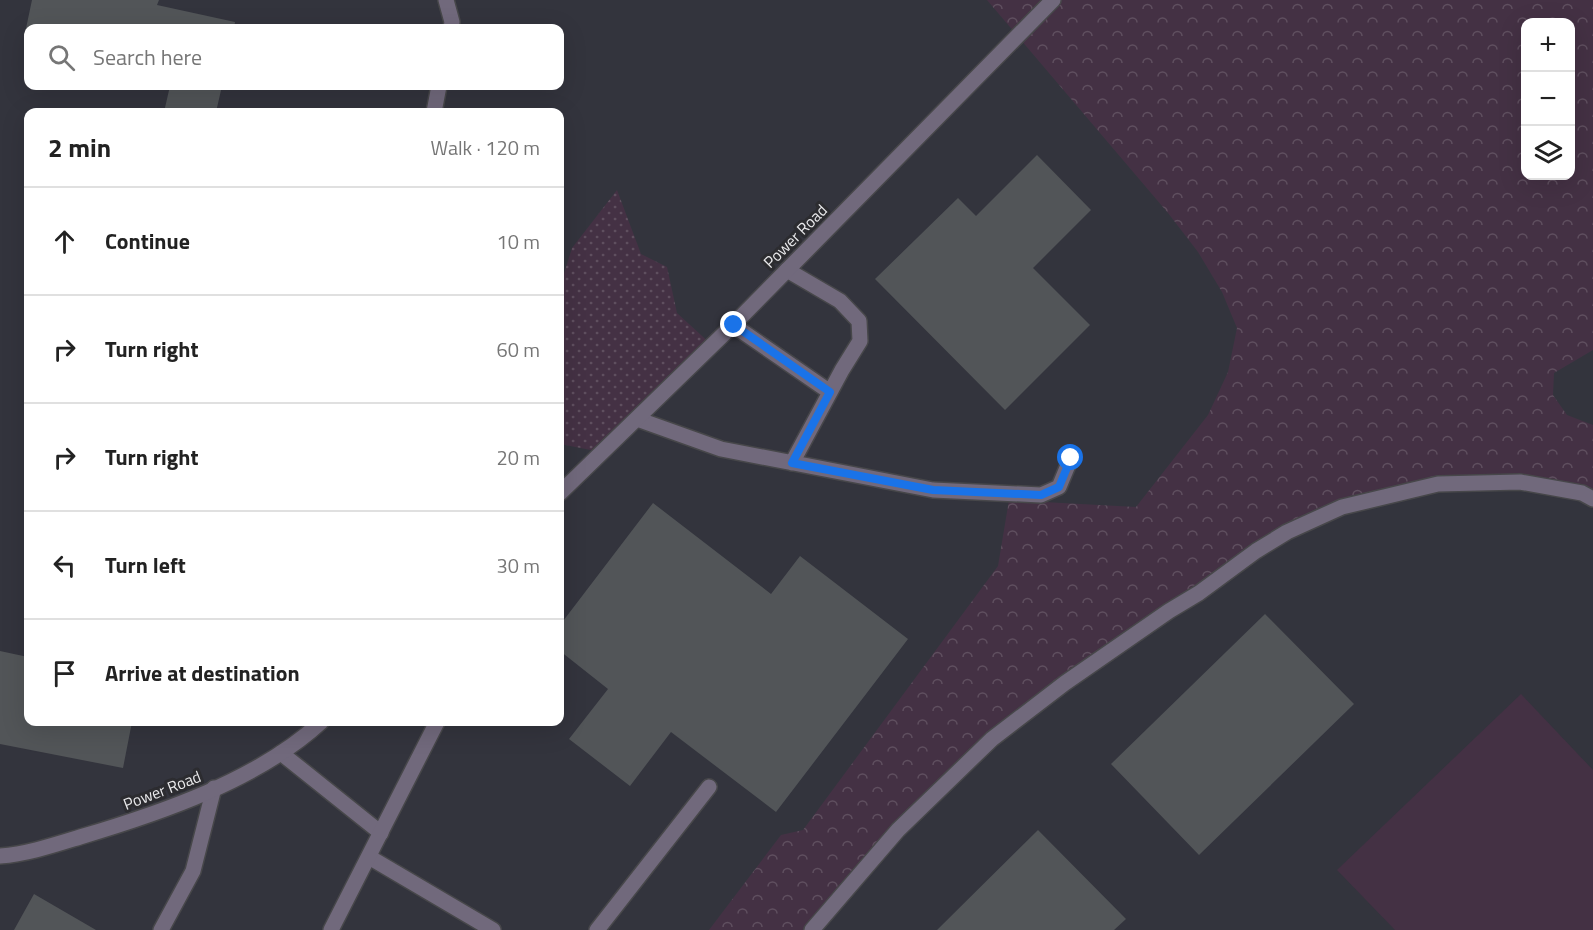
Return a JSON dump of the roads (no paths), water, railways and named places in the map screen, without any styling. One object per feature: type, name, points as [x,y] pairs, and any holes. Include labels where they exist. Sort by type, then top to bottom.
[{"type":"street","points":[[446,0],[452,24]]},
{"type":"street","name":"Power Road","points":[[564,490],[734,325],[1053,0]]},
{"type":"street","points":[[435,108],[438,90]]},
{"type":"street","points":[[787,270],[840,301],[859,321],[860,341],[792,463]]},
{"type":"street","points":[[734,325],[830,392]]},
{"type":"street","points":[[637,419],[721,449],[933,490],[1041,495],[1059,487],[1071,458]]},
{"type":"street","points":[[812,930],[898,830],[992,739],[1065,683],[1287,532],[1342,507],[1438,484],[1520,482],[1582,494],[1593,499]]},
{"type":"street","name":"Power Road","points":[[0,856],[33,851],[128,822],[214,788],[258,767],[299,742],[317,726]]},
{"type":"street","points":[[331,930],[435,726]]},
{"type":"street","points":[[281,753],[381,833]]},
{"type":"street","points":[[597,930],[709,787]]},
{"type":"street","points":[[160,930],[193,871],[214,788]]},
{"type":"street","points":[[369,857],[493,930]]}]
